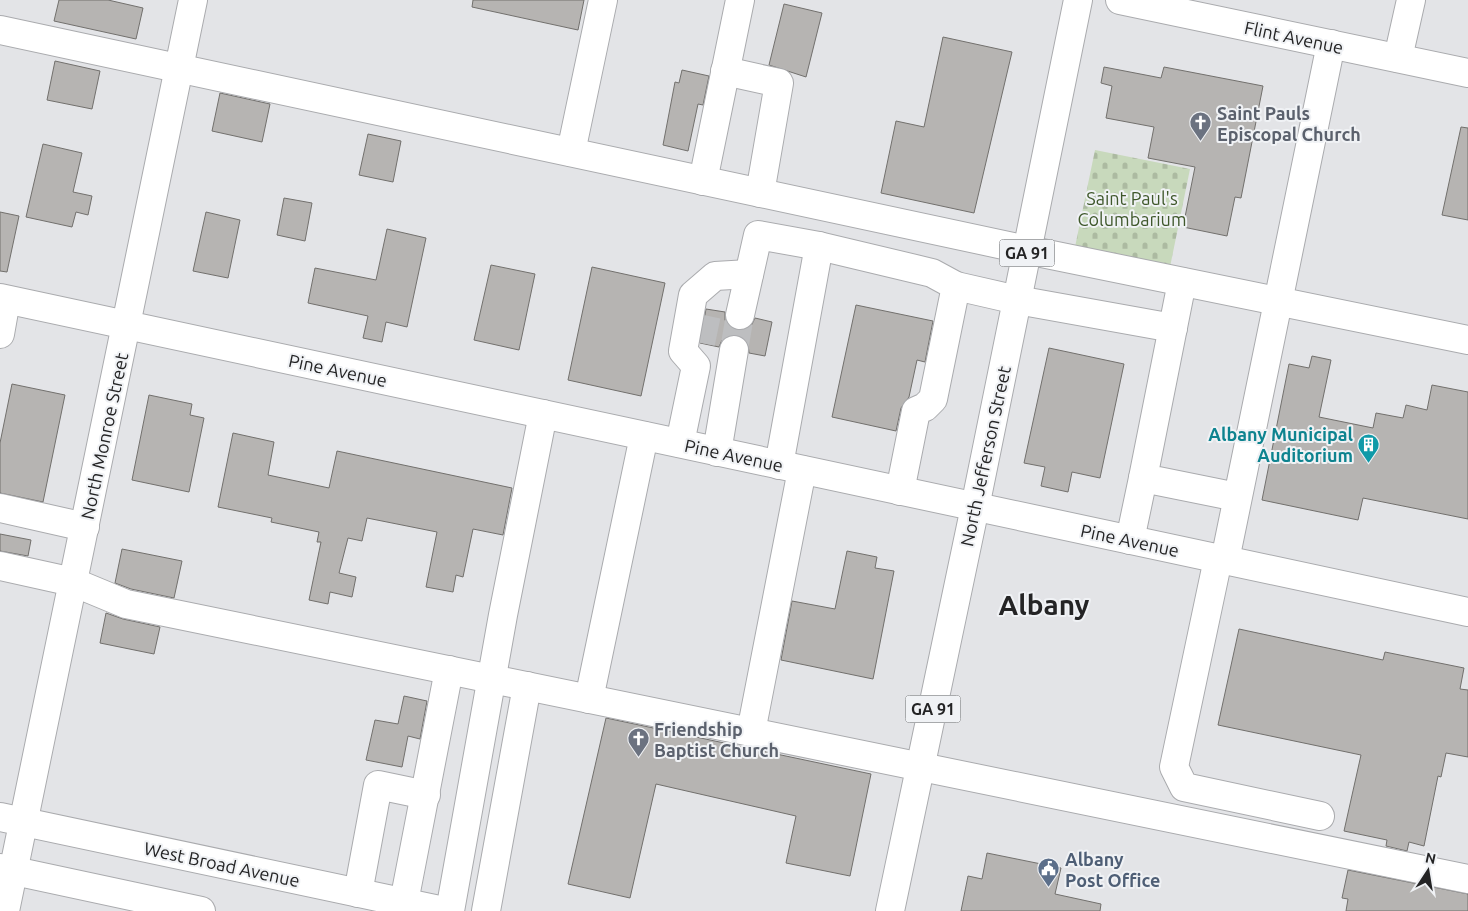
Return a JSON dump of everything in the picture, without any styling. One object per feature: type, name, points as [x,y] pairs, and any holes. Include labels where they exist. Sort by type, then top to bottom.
[{"type":"main road","name":"North Monroe Street","points":[[5,911],[12,819],[74,582],[193,0]]},
{"type":"main road","points":[[571,152],[603,0]]},
{"type":"main road","points":[[704,181],[740,0]]},
{"type":"main road","name":"North Jefferson Street","points":[[890,911],[975,507],[1078,0]]},
{"type":"main road","name":"Flint Avenue","points":[[1120,0],[1468,73]]},
{"type":"main road","points":[[1398,58],[1411,0]]},
{"type":"main road","points":[[0,30],[1027,250],[1468,340]]},
{"type":"main road","points":[[1320,816],[1184,787],[1174,767],[1236,497],[1331,44]]},
{"type":"main road","points":[[725,71],[779,83],[760,193]]},
{"type":"main road","points":[[740,315],[758,235],[819,246],[932,273],[956,286],[1017,300],[1173,328]]},
{"type":"main road","points":[[751,732],[790,467],[819,246]]},
{"type":"main road","points":[[680,443],[699,355],[682,351],[693,295],[715,276],[749,274]]},
{"type":"main road","points":[[708,309],[715,276]]},
{"type":"main road","points":[[1130,540],[1182,282]]},
{"type":"main road","points":[[900,491],[916,411],[925,407],[933,399],[956,286]]},
{"type":"main road","points":[[0,334],[3,299]]},
{"type":"main road","name":"Pine Avenue","points":[[3,299],[1468,612]]},
{"type":"main road","points":[[717,452],[734,350]]},
{"type":"main road","points":[[450,911],[543,414]]},
{"type":"main road","points":[[589,699],[644,436]]},
{"type":"main road","points":[[1143,478],[1236,497]]},
{"type":"main road","points":[[0,508],[85,527]]},
{"type":"main road","points":[[0,566],[74,582],[126,604],[1468,879]]},
{"type":"main road","points":[[404,902],[449,670]]},
{"type":"main road","points":[[486,911],[527,686]]},
{"type":"main road","points":[[358,893],[378,785],[426,795]]},
{"type":"main road","name":"West Broad Avenue","points":[[12,819],[444,911]]},
{"type":"main road","points":[[7,870],[171,908],[201,911]]},
{"type":"green space","name":"Saint Paul's Columbarium","points":[[1095,150],[1190,169],[1170,267],[1075,247]]},
{"type":"building","points":[[59,0],[108,0],[143,8],[136,39],[54,21]]},
{"type":"building","points":[[473,0],[584,0],[578,30],[472,7]]},
{"type":"building","points":[[784,4],[822,13],[806,77],[769,65]]},
{"type":"building","points":[[943,37],[1012,52],[974,213],[881,193],[896,121],[924,127]]},
{"type":"building","points":[[55,61],[100,71],[92,109],[47,100]]},
{"type":"building","name":"Saint Pauls Episcopal Church","points":[[1104,67],[1161,78],[1164,67],[1263,86],[1241,198],[1235,197],[1227,236],[1183,227],[1195,167],[1148,158],[1154,127],[1106,118],[1112,86],[1101,83]]},
{"type":"building","points":[[682,70],[709,76],[703,105],[698,104],[688,151],[663,145],[675,82],[679,83]]},
{"type":"building","points":[[220,93],[270,104],[262,142],[212,131]]},
{"type":"building","points":[[1461,127],[1468,128],[1468,220],[1442,215]]},
{"type":"building","points":[[368,134],[401,141],[393,182],[359,175]]},
{"type":"building","points":[[43,144],[82,153],[73,192],[92,196],[88,215],[76,212],[72,227],[26,217]]},
{"type":"building","points":[[284,198],[312,203],[305,241],[277,235]]},
{"type":"building","points":[[0,212],[19,216],[7,272],[0,271]]},
{"type":"building","points":[[206,212],[240,220],[228,278],[193,271]]},
{"type":"building","points":[[387,229],[426,238],[407,327],[386,322],[382,342],[363,338],[368,316],[308,303],[315,268],[376,280]]},
{"type":"building","points":[[491,265],[535,274],[519,350],[474,340]]},
{"type":"building","points":[[592,267],[665,283],[641,396],[568,380]]},
{"type":"building","points":[[856,305],[933,321],[925,362],[917,360],[909,397],[901,408],[896,431],[832,417]]},
{"type":"building","points":[[706,309],[725,312],[725,320],[729,326],[737,330],[745,330],[751,326],[755,318],[772,322],[765,356],[749,353],[748,344],[744,338],[737,335],[728,336],[722,340],[719,347],[700,343]]},
{"type":"building","points":[[1049,348],[1124,364],[1100,478],[1072,472],[1068,492],[1041,486],[1045,467],[1024,463]]},
{"type":"building","name":"Albany Municipal Auditorium","points":[[1312,356],[1331,360],[1319,417],[1373,428],[1376,413],[1403,418],[1406,405],[1427,410],[1432,385],[1468,392],[1468,519],[1363,498],[1358,520],[1262,500],[1289,364],[1309,368]]},
{"type":"building","points":[[12,384],[65,395],[43,502],[0,493],[0,443]]},
{"type":"building","points":[[149,395],[192,404],[190,415],[204,418],[189,492],[132,480]]},
{"type":"building","points":[[233,433],[274,442],[268,475],[329,488],[337,451],[512,488],[503,535],[473,529],[463,577],[456,575],[453,592],[426,587],[437,532],[367,518],[362,541],[348,538],[339,573],[356,577],[352,597],[330,592],[328,604],[309,600],[321,542],[317,542],[319,532],[271,522],[272,518],[218,507]]},
{"type":"building","points":[[0,534],[31,540],[28,556],[0,551]]},
{"type":"building","points":[[122,549],[182,561],[174,598],[131,589],[115,583]]},
{"type":"building","points":[[847,551],[877,557],[875,568],[894,571],[873,679],[781,660],[792,601],[835,609]]},
{"type":"building","points":[[106,613],[123,619],[160,627],[154,654],[100,643]]},
{"type":"building","points":[[1239,629],[1383,660],[1385,652],[1464,668],[1460,689],[1468,690],[1468,757],[1446,753],[1441,777],[1438,776],[1424,846],[1409,842],[1407,851],[1386,846],[1387,840],[1344,831],[1361,755],[1218,725]]},
{"type":"building","points":[[404,696],[427,701],[420,739],[408,736],[402,767],[366,760],[375,720],[398,724]]},
{"type":"building","points":[[606,718],[871,774],[850,876],[786,863],[796,816],[656,784],[630,898],[568,884]]},
{"type":"building","points":[[987,853],[1061,868],[1055,894],[1101,904],[1100,911],[961,911],[968,876],[982,879]]},
{"type":"building","points":[[1348,870],[1468,894],[1468,911],[1346,911],[1348,899],[1342,898]]},
{"type":"tunnel","points":[[701,343],[708,309]]},
{"type":"tunnel","points":[[734,350],[740,315]]},
{"type":"place","name":"Saint Pauls Episcopal Church","points":[[1201,142]]},
{"type":"place","name":"Albany Municipal Auditorium","points":[[1369,463]]},
{"type":"place","name":"Friendship Baptist Church","points":[[638,758]]},
{"type":"place","name":"Albany Post Office","points":[[1049,888]]},
{"type":"district","name":"Albany","points":[[1044,604]]}]
